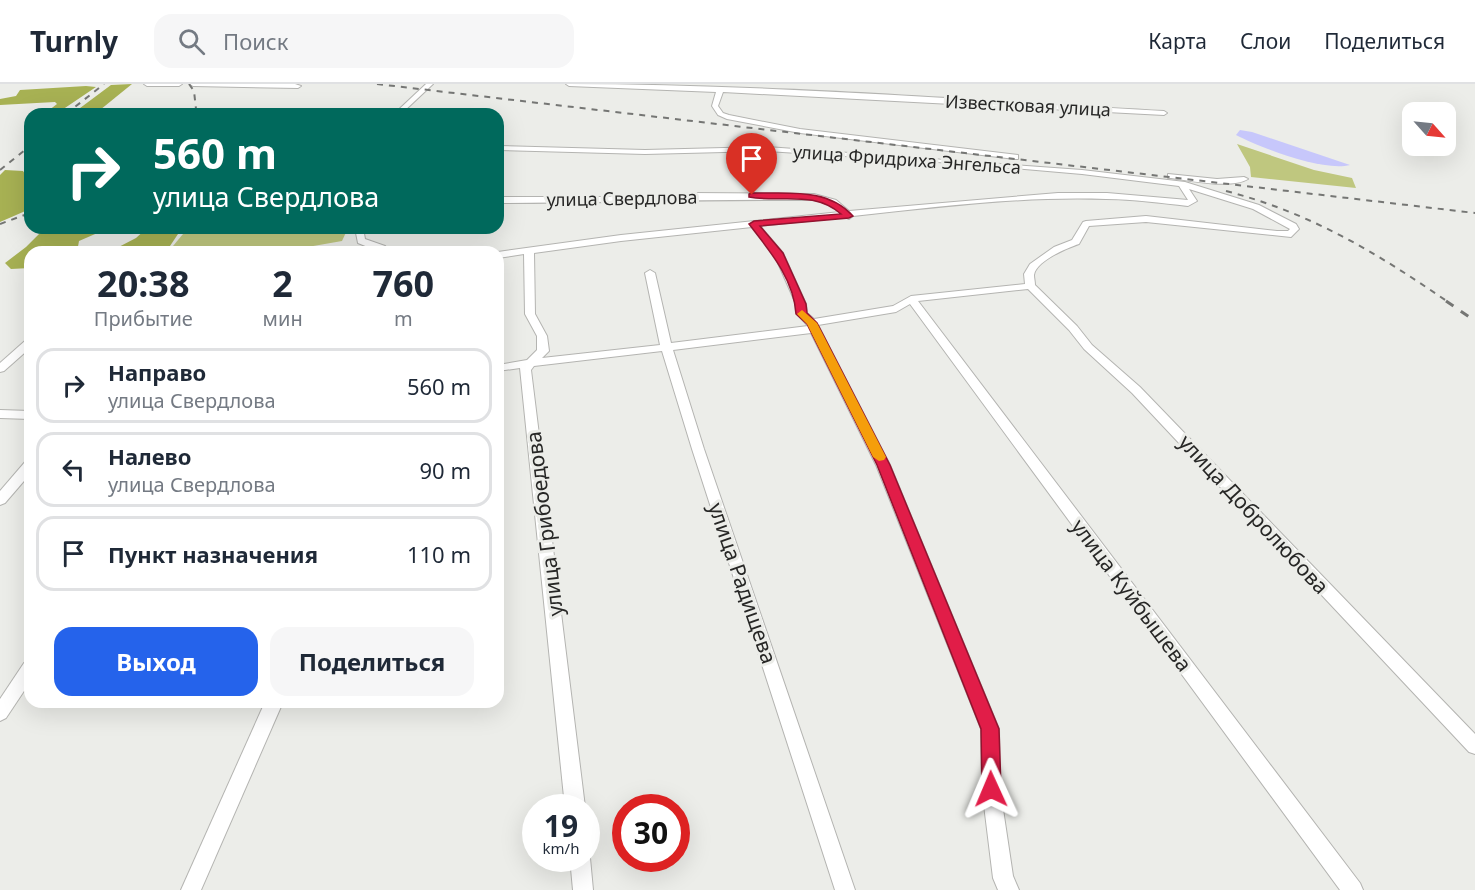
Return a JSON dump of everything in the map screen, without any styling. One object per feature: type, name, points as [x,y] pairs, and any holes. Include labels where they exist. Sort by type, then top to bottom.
[{"type":"street","points":[[147,84],[179,84]]},
{"type":"street","points":[[193,84],[298,87]]},
{"type":"street","points":[[404,108],[430,84]]},
{"type":"street","name":"Известковая улица","points":[[569,84],[1164,113]]},
{"type":"street","points":[[720,90],[715,106],[720,114],[800,131],[1217,181],[1244,179]]},
{"type":"street","name":"улица Фридриха Энгельса","points":[[504,148],[645,152],[767,149],[1082,172],[1182,184],[1256,207],[1295,229],[1291,234],[1277,234],[1146,219],[1086,224],[1076,242],[1057,249],[1034,266],[1029,274],[1030,286]]},
{"type":"street","name":"улица Свердлова","points":[[504,254],[621,238],[849,216],[915,207],[1058,196],[1107,196],[1188,203],[1193,201],[1182,184]]},
{"type":"street","name":"улица Свердлова","points":[[504,200],[612,200],[690,196],[814,197],[833,202],[849,216]]},
{"type":"street","points":[[754,224],[778,253],[801,304],[802,314],[813,326],[883,465],[990,729],[991,789],[1004,878],[1009,890]]},
{"type":"street","points":[[360,234],[361,242],[375,246]]},
{"type":"street","name":"улица Грибоедова","points":[[529,252],[530,314],[542,336],[543,351],[525,369],[544,513],[573,794]]},
{"type":"street","name":"улица Радищева","points":[[650,273],[666,346],[845,890]]},
{"type":"street","points":[[504,367],[705,343],[813,326],[896,309],[911,299],[1030,286]]},
{"type":"street","name":"улица Добролюбова","points":[[1030,286],[1073,328],[1088,347],[1136,390],[1475,746]]},
{"type":"street","name":"улица Куйбышева","points":[[911,299],[1353,890]]},
{"type":"street","points":[[0,369],[24,347]]},
{"type":"street","points":[[0,414],[24,415]]},
{"type":"street","points":[[0,500],[24,472]]},
{"type":"street","points":[[0,713],[24,677]]},
{"type":"street","points":[[191,890],[271,708]]},
{"type":"street","points":[[582,872],[584,890]]},
{"type":"green space","points":[[132,84],[102,108],[80,108],[111,85]]},
{"type":"green space","points":[[96,87],[65,108],[52,108],[57,104],[55,102],[0,105],[0,99],[16,96],[20,90]]},
{"type":"green space","points":[[1237,144],[1314,170],[1352,178],[1356,188],[1251,177],[1250,167]]},
{"type":"green space","points":[[5,170],[24,172],[24,212],[0,222],[0,175]]},
{"type":"green space","points":[[39,234],[95,234],[79,241],[78,246],[27,246]]},
{"type":"green space","points":[[140,234],[178,234],[170,246],[121,246]]},
{"type":"green space","points":[[183,234],[345,234],[342,241],[313,246],[173,246]]},
{"type":"green space","points":[[24,249],[24,268],[11,269],[5,263]]},
{"type":"water","points":[[1240,130],[1350,165],[1324,165],[1292,158],[1236,135]]},
{"type":"railway","points":[[74,108],[104,84]]},
{"type":"railway","points":[[189,84],[194,91],[196,108]]},
{"type":"railway","points":[[377,84],[1475,213]]},
{"type":"railway","points":[[0,170],[24,151]]},
{"type":"railway","points":[[1226,191],[1287,211],[1342,236],[1448,302]]},
{"type":"railway","points":[[0,224],[24,215]]},
{"type":"railway","points":[[1446,301],[1475,321]]},
{"type":"slow traffic","points":[[802,314],[812,323],[879,457]]},
{"type":"route","points":[[752,195],[814,197],[833,202],[849,216],[754,224],[778,253],[792,281],[801,304],[802,314],[812,323],[883,465],[990,729],[991,789]]}]
